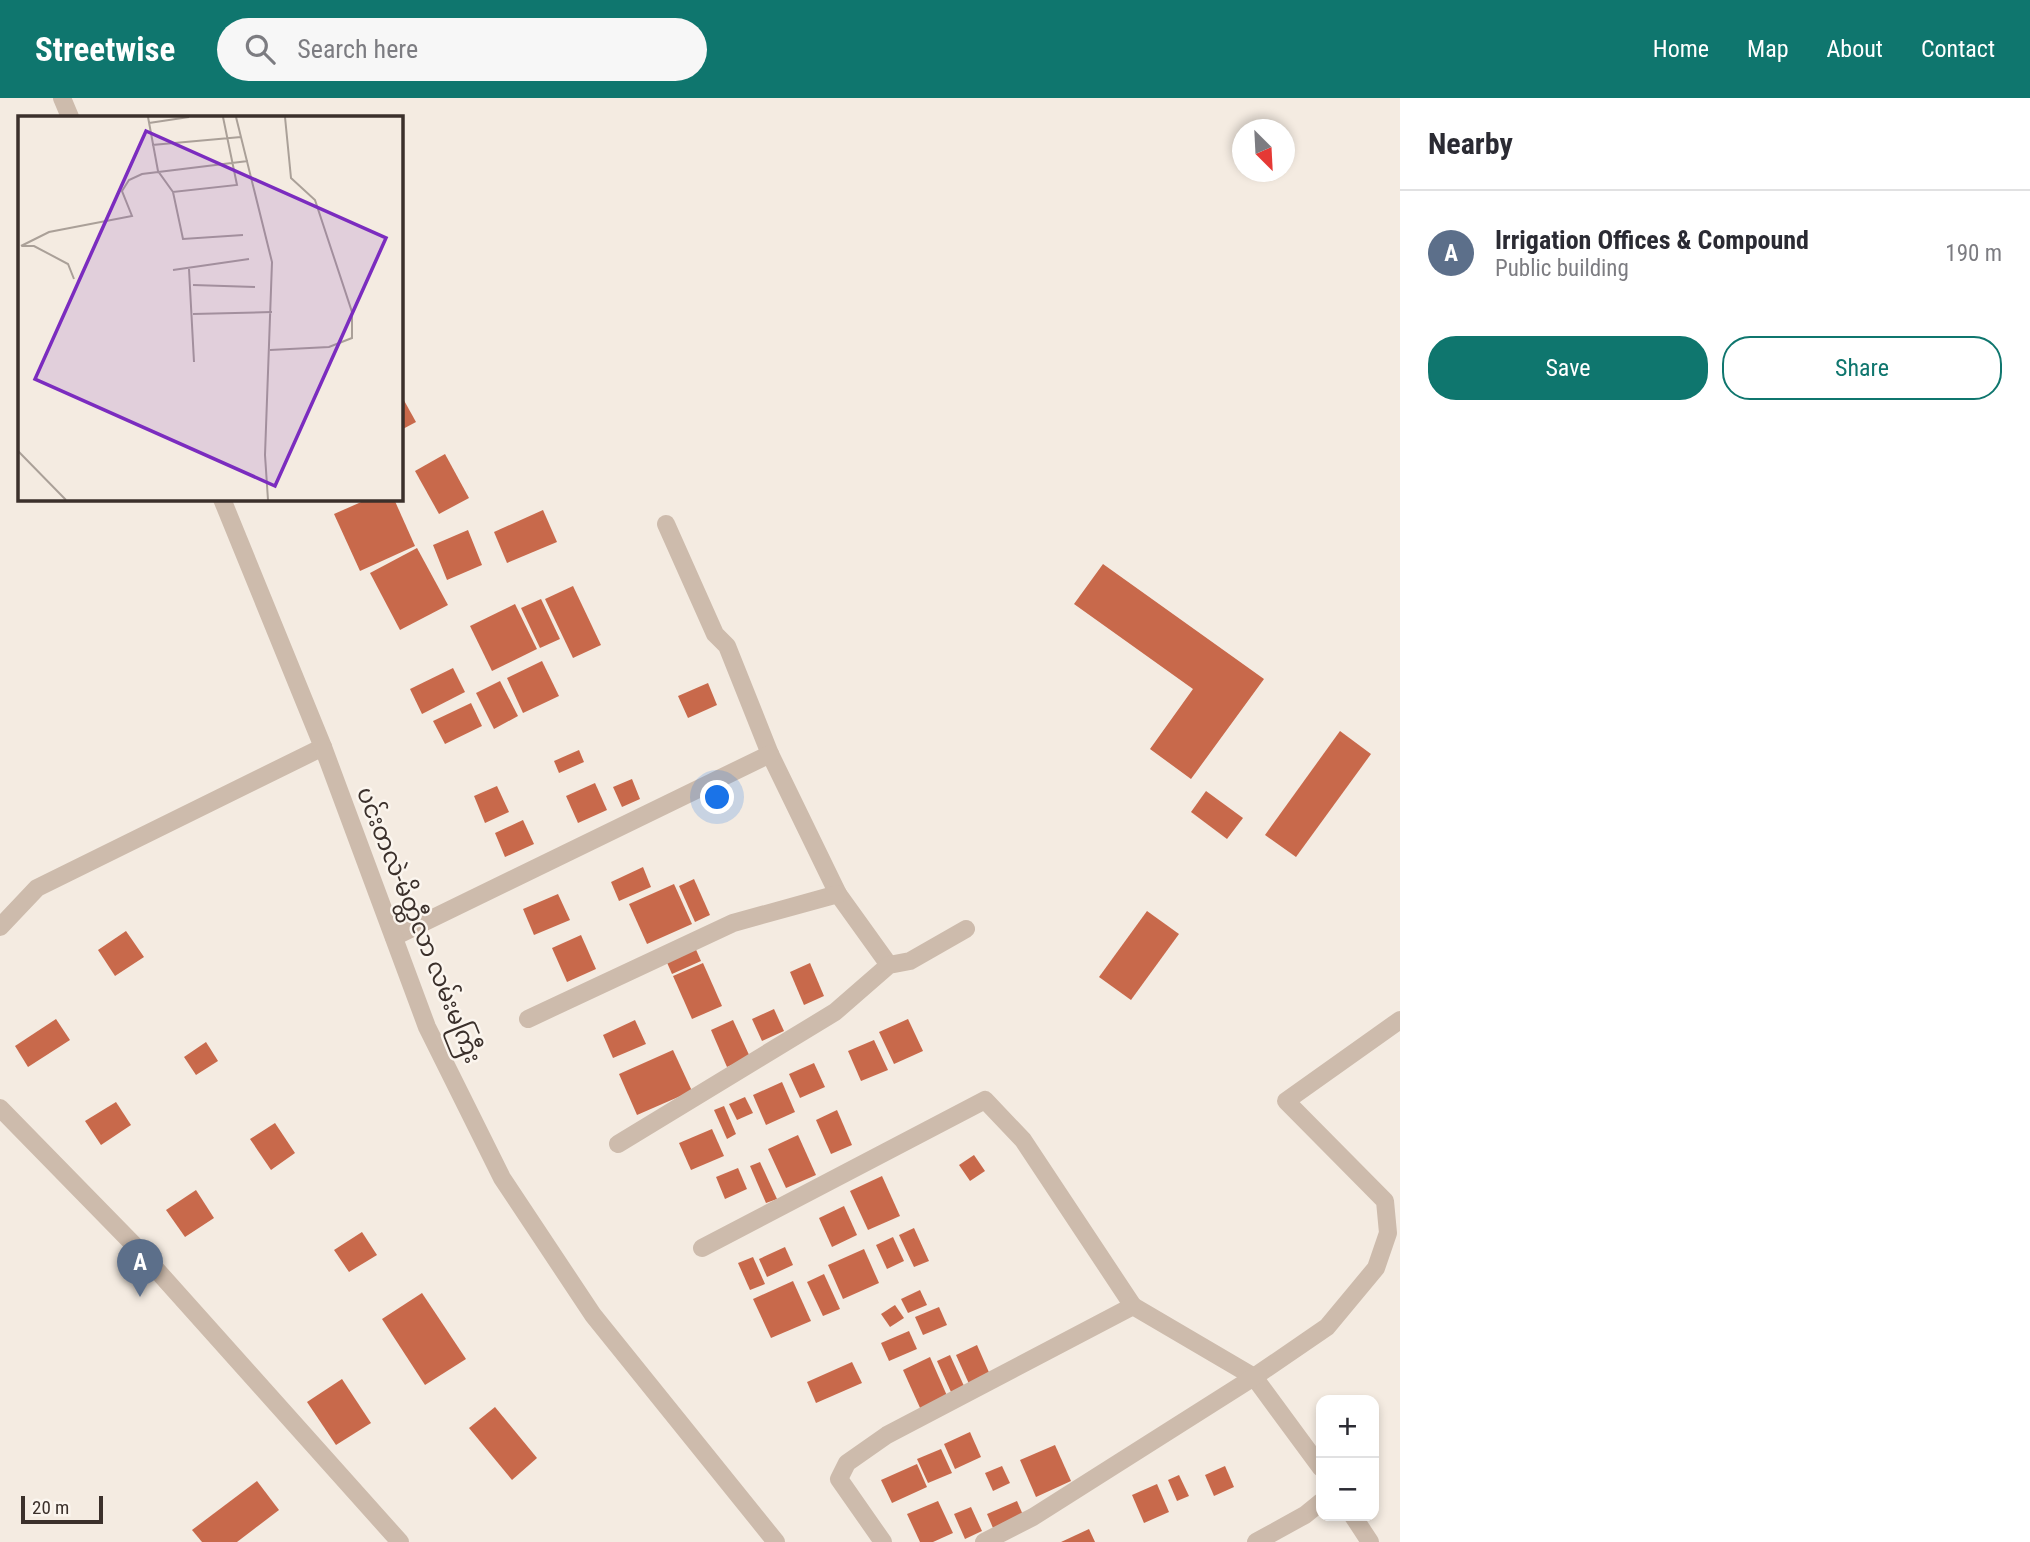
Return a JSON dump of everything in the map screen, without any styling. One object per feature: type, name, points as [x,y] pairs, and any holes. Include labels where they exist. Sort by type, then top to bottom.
[{"type":"street","points":[[62,98],[70,116]]},
{"type":"street","name":"ပင်းတလဲ-မိတ္ထီလာ လမ်းမကြီး","points":[[222,500],[323,747],[428,1027],[502,1178],[593,1315],[776,1542]]},
{"type":"street","points":[[666,524],[715,634],[727,646],[770,754],[838,894],[889,965]]},
{"type":"street","points":[[0,927],[37,888],[323,747]]},
{"type":"street","points":[[394,937],[770,754]]},
{"type":"street","points":[[527,1020],[733,923],[838,894]]},
{"type":"street","points":[[618,1144],[835,1012],[889,965],[911,961],[966,929]]},
{"type":"street","points":[[984,1542],[1033,1517],[1254,1377],[1327,1327],[1376,1268],[1388,1233],[1385,1201],[1286,1101],[1400,1020]]},
{"type":"street","points":[[702,1248],[985,1100],[1023,1140],[1133,1306],[1254,1377],[1316,1461]]},
{"type":"street","points":[[0,1108],[137,1248],[400,1542]]},
{"type":"street","points":[[883,1542],[839,1479],[846,1463],[887,1435],[1133,1306]]},
{"type":"street","points":[[1256,1542],[1305,1516],[1316,1506]]},
{"type":"street","points":[[1356,1521],[1370,1542]]},
{"type":"building","points":[[402,397],[416,422],[402,429]]},
{"type":"building","points":[[445,454],[469,498],[439,514],[415,471]]},
{"type":"building","points":[[366,500],[394,500],[415,546],[360,571],[334,514]]},
{"type":"building","points":[[543,510],[557,542],[507,563],[494,532]]},
{"type":"building","points":[[468,530],[482,565],[447,580],[433,545]]},
{"type":"building","points":[[417,548],[448,605],[400,630],[370,573]]},
{"type":"building","points":[[1103,564],[1264,679],[1191,779],[1150,749],[1193,689],[1074,604]]},
{"type":"building","points":[[573,586],[601,645],[573,658],[545,599]]},
{"type":"building","points":[[541,599],[560,639],[540,648],[521,608]]},
{"type":"building","points":[[515,604],[537,649],[492,671],[470,626]]},
{"type":"building","points":[[542,661],[559,696],[523,713],[507,678]]},
{"type":"building","points":[[453,668],[465,692],[422,714],[410,689]]},
{"type":"building","points":[[500,681],[518,716],[494,729],[476,693]]},
{"type":"building","points":[[708,683],[717,705],[688,718],[678,696]]},
{"type":"building","points":[[471,703],[482,726],[445,744],[433,721]]},
{"type":"building","points":[[1340,731],[1371,754],[1296,857],[1265,835]]},
{"type":"building","points":[[579,750],[584,762],[559,773],[554,761]]},
{"type":"building","points":[[632,779],[640,799],[622,807],[613,787]]},
{"type":"building","points":[[595,783],[607,810],[578,823],[566,796]]},
{"type":"building","points":[[497,786],[509,812],[485,823],[474,796]]},
{"type":"building","points":[[1206,791],[1243,818],[1227,839],[1191,812]]},
{"type":"building","points":[[523,820],[534,844],[505,857],[495,833]]},
{"type":"building","points":[[643,867],[651,887],[619,901],[611,882]]},
{"type":"building","points":[[694,879],[710,915],[695,922],[679,886]]},
{"type":"building","points":[[674,884],[692,924],[647,944],[629,904]]},
{"type":"building","points":[[558,894],[570,920],[534,935],[523,909]]},
{"type":"building","points":[[1147,911],[1179,934],[1131,1000],[1099,977]]},
{"type":"building","points":[[126,931],[144,957],[115,976],[98,950]]},
{"type":"building","points":[[581,935],[596,969],[567,982],[552,948]]},
{"type":"building","points":[[694,945],[701,961],[672,974],[665,958]]},
{"type":"building","points":[[703,963],[722,1006],[692,1019],[673,976]]},
{"type":"building","points":[[810,963],[824,996],[804,1005],[790,972]]},
{"type":"building","points":[[774,1009],[784,1031],[762,1041],[752,1019]]},
{"type":"building","points":[[56,1019],[70,1040],[28,1067],[15,1046]]},
{"type":"building","points":[[908,1019],[923,1051],[894,1064],[879,1032]]},
{"type":"building","points":[[635,1020],[646,1044],[613,1058],[603,1035]]},
{"type":"building","points":[[733,1020],[750,1057],[727,1067],[711,1030]]},
{"type":"building","points":[[874,1040],[888,1070],[861,1081],[848,1051]]},
{"type":"building","points":[[206,1042],[218,1061],[196,1075],[184,1057]]},
{"type":"building","points":[[673,1050],[692,1091],[637,1115],[619,1074]]},
{"type":"building","points":[[814,1063],[825,1087],[800,1098],[789,1074]]},
{"type":"building","points":[[782,1082],[795,1112],[766,1125],[753,1095]]},
{"type":"building","points":[[745,1097],[753,1113],[737,1120],[729,1104]]},
{"type":"building","points":[[116,1102],[131,1125],[101,1145],[85,1121]]},
{"type":"building","points":[[724,1106],[736,1134],[727,1139],[714,1110]]},
{"type":"building","points":[[837,1110],[852,1145],[831,1154],[816,1120]]},
{"type":"building","points":[[275,1123],[295,1153],[271,1170],[250,1139]]},
{"type":"building","points":[[712,1129],[724,1156],[691,1170],[679,1143]]},
{"type":"building","points":[[798,1135],[816,1175],[786,1188],[768,1149]]},
{"type":"building","points":[[974,1155],[985,1171],[970,1181],[959,1165]]},
{"type":"building","points":[[760,1162],[777,1199],[766,1203],[750,1166]]},
{"type":"building","points":[[738,1168],[747,1189],[725,1199],[716,1177]]},
{"type":"building","points":[[882,1176],[900,1216],[868,1230],[850,1191]]},
{"type":"building","points":[[196,1190],[214,1218],[185,1237],[166,1210]]},
{"type":"building","points":[[844,1206],[857,1235],[832,1247],[819,1218]]},
{"type":"building","points":[[914,1228],[929,1261],[914,1267],[899,1235]]},
{"type":"building","points":[[362,1232],[377,1255],[349,1272],[334,1250]]},
{"type":"building","points":[[893,1237],[904,1261],[887,1269],[876,1245]]},
{"type":"building","points":[[785,1247],[793,1265],[767,1277],[759,1259]]},
{"type":"building","points":[[864,1249],[879,1283],[843,1299],[828,1265]]},
{"type":"building","points":[[753,1257],[765,1284],[750,1290],[738,1263]]},
{"type":"building","points":[[824,1274],[840,1309],[823,1316],[807,1282]]},
{"type":"building","points":[[793,1281],[811,1321],[771,1338],[753,1299]]},
{"type":"building","points":[[920,1290],[927,1305],[908,1313],[901,1299]]},
{"type":"building","points":[[422,1293],[466,1359],[425,1385],[382,1319]]},
{"type":"building","points":[[895,1305],[904,1318],[890,1327],[881,1314]]},
{"type":"building","points":[[939,1307],[947,1325],[923,1335],[915,1317]]},
{"type":"building","points":[[909,1331],[917,1349],[889,1361],[881,1343]]},
{"type":"building","points":[[977,1345],[991,1377],[970,1386],[956,1355]]},
{"type":"building","points":[[950,1355],[964,1386],[951,1392],[937,1361]]},
{"type":"building","points":[[930,1357],[948,1398],[921,1410],[903,1370]]},
{"type":"building","points":[[852,1362],[862,1383],[816,1403],[807,1382]]},
{"type":"building","points":[[342,1379],[371,1423],[336,1445],[307,1402]]},
{"type":"building","points":[[495,1407],[537,1458],[512,1480],[469,1428]]},
{"type":"building","points":[[970,1432],[981,1457],[955,1469],[944,1444]]},
{"type":"building","points":[[1055,1445],[1071,1481],[1036,1497],[1020,1460]]},
{"type":"building","points":[[941,1449],[952,1473],[928,1483],[917,1459]]},
{"type":"building","points":[[917,1464],[927,1487],[892,1503],[881,1480]]},
{"type":"building","points":[[1002,1466],[1010,1483],[993,1491],[985,1473]]},
{"type":"building","points":[[1225,1466],[1234,1487],[1214,1496],[1205,1475]]},
{"type":"building","points":[[1179,1475],[1189,1496],[1177,1501],[1168,1480]]},
{"type":"building","points":[[257,1481],[279,1510],[237,1542],[202,1542],[192,1530]]},
{"type":"building","points":[[1157,1484],[1169,1512],[1144,1523],[1132,1495]]},
{"type":"building","points":[[938,1501],[953,1533],[933,1542],[920,1542],[907,1514]]},
{"type":"building","points":[[1017,1501],[1023,1515],[993,1528],[987,1514]]},
{"type":"building","points":[[971,1507],[982,1531],[965,1539],[954,1514]]},
{"type":"building","points":[[1089,1529],[1095,1542],[1061,1542]]},
{"type":"place","name":"Irrigation Offices & Compound","points":[[140,1297]]}]
